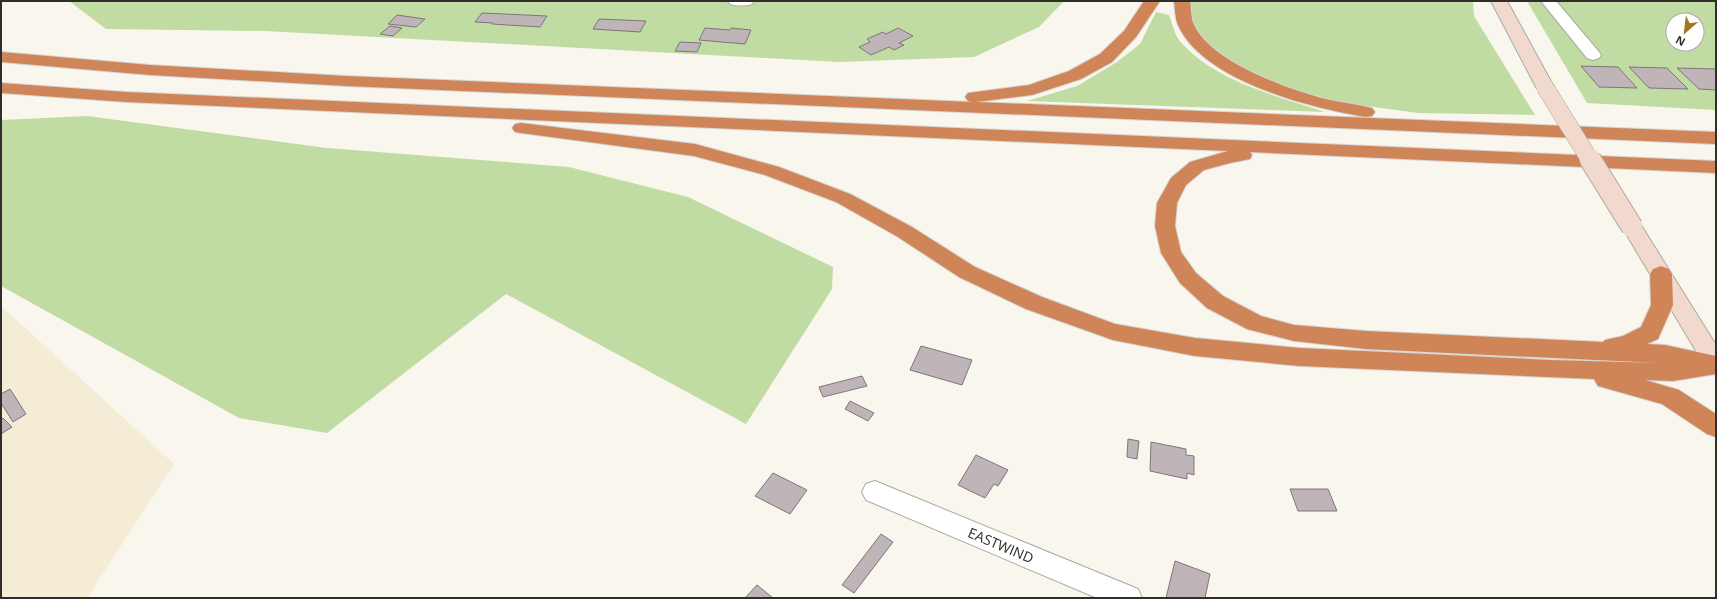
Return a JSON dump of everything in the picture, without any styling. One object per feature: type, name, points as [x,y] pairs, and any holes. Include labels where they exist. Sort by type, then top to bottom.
[{"type":"highway","points":[[895,104],[1032,90],[1075,75],[1106,58],[1130,34],[1152,1]]},
{"type":"highway","points":[[1182,1],[1184,24],[1199,45],[1224,64],[1264,85],[1347,110],[1480,129]]},
{"type":"highway","points":[[1,57],[150,70],[284,78],[1716,138]]},
{"type":"highway","points":[[1,88],[126,97],[315,106],[1716,167]]},
{"type":"highway","points":[[315,106],[584,135],[695,150],[772,171],[843,198],[905,232],[967,272],[1034,303],[1113,332],[1195,347],[1293,356],[1550,369],[1673,372],[1716,365]]},
{"type":"highway","points":[[1299,149],[1228,157],[1197,166],[1178,182],[1167,203],[1165,226],[1171,253],[1188,278],[1215,302],[1255,323],[1294,333],[1366,340],[1665,354],[1716,365]]},
{"type":"highway","points":[[1579,350],[1627,344],[1650,333],[1662,305],[1661,274]]},
{"type":"highway","points":[[1550,369],[1614,381],[1670,397],[1716,427]]},
{"type":"main road","points":[[1499,1],[1545,86],[1716,365]]},
{"type":"street","points":[[735,1],[747,1]]},
{"type":"street","points":[[1548,1],[1593,55]]},
{"type":"street","name":"EASTWIND","points":[[875,492],[1128,598]]},
{"type":"shaded area","points":[[1,306],[174,464],[87,598],[1,598]]},
{"type":"green space","points":[[69,1],[1064,1],[1039,27],[974,57],[839,62],[265,31],[106,29]]},
{"type":"green space","points":[[1191,1],[1473,1],[1474,16],[1535,115],[1418,113],[1330,101],[1267,81],[1217,53],[1198,33],[1188,8]]},
{"type":"green space","points":[[1527,1],[1716,1],[1716,110],[1587,103]]},
{"type":"green space","points":[[1156,12],[1169,15],[1174,31],[1179,40],[1193,54],[1227,77],[1267,93],[1325,112],[1027,101],[1077,86],[1117,62],[1140,44]]},
{"type":"green space","points":[[87,116],[327,148],[569,167],[688,197],[833,267],[832,289],[746,424],[506,294],[327,433],[239,418],[1,286],[1,120]]},
{"type":"building","points":[[482,13],[547,16],[540,27],[475,22]]},
{"type":"building","points":[[397,15],[425,19],[416,27],[388,24]]},
{"type":"building","points":[[599,19],[646,21],[640,32],[593,29]]},
{"type":"building","points":[[390,26],[402,28],[393,36],[380,34]]},
{"type":"building","points":[[705,28],[751,30],[745,44],[699,40]]},
{"type":"building","points":[[898,28],[913,36],[899,43],[904,45],[894,50],[889,47],[871,55],[859,47],[870,42],[867,39],[883,32],[886,34]]},
{"type":"building","points":[[680,42],[701,43],[697,52],[675,51]]},
{"type":"building","points":[[1581,66],[1618,67],[1637,88],[1599,87]]},
{"type":"building","points":[[1629,67],[1667,68],[1688,89],[1649,88]]},
{"type":"building","points":[[1677,68],[1715,69],[1716,90],[1699,89]]},
{"type":"building","points":[[921,346],[972,360],[962,385],[910,370]]},
{"type":"building","points":[[862,376],[867,386],[823,397],[819,387]]},
{"type":"building","points":[[10,389],[26,414],[13,422],[1,403],[1,394]]},
{"type":"building","points":[[850,401],[874,413],[868,421],[845,409]]},
{"type":"building","points":[[3,418],[12,427],[1,434],[1,420]]},
{"type":"building","points":[[1128,439],[1139,441],[1137,459],[1127,457]]},
{"type":"building","points":[[1151,442],[1186,449],[1186,455],[1194,456],[1194,475],[1187,473],[1187,479],[1150,471]]},
{"type":"building","points":[[976,455],[1008,470],[998,486],[994,484],[985,498],[958,485]]},
{"type":"building","points":[[773,473],[807,490],[790,514],[755,496]]},
{"type":"building","points":[[1290,489],[1328,489],[1337,511],[1298,511]]},
{"type":"building","points":[[881,534],[893,542],[854,593],[842,585]]},
{"type":"building","points":[[1175,561],[1210,574],[1205,598],[1166,598]]},
{"type":"building","points":[[757,585],[773,598],[745,598]]}]
